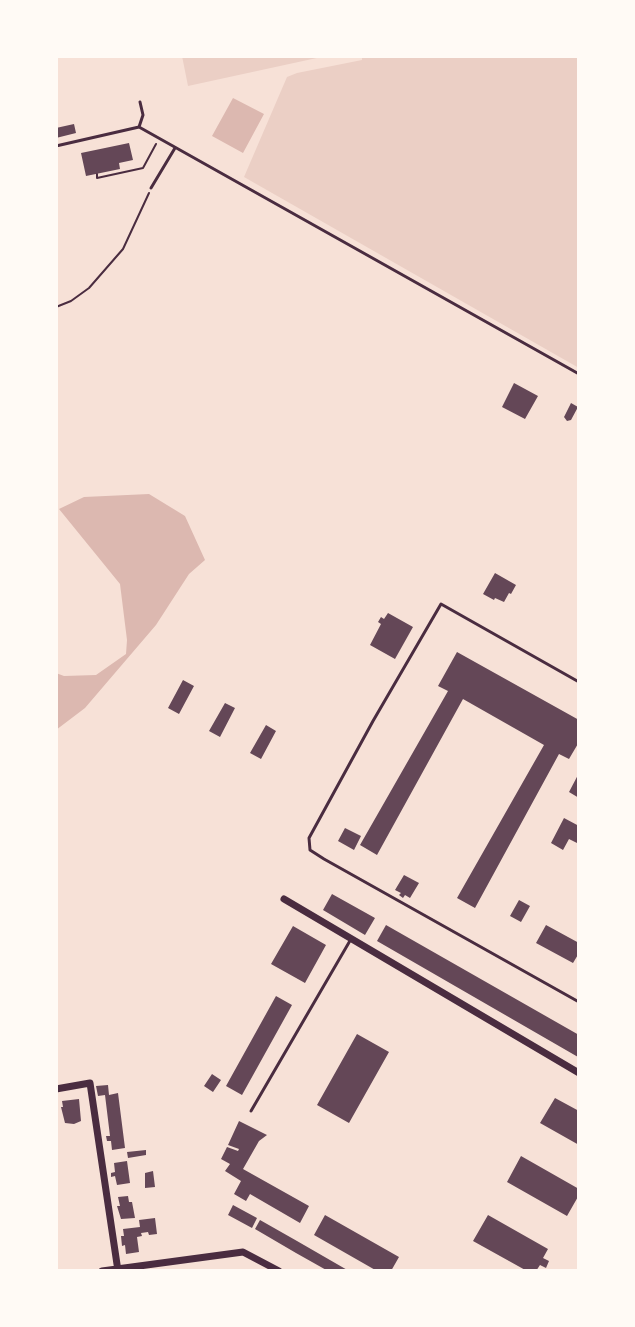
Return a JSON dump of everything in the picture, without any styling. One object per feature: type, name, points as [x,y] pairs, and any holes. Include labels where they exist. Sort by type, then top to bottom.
[{"type":"street","points":[[284,899],[579,1073]]},
{"type":"street","points":[[56,1089],[90,1083],[118,1270]]},
{"type":"street","points":[[102,1271],[243,1252],[279,1271]]},
{"type":"lane","points":[[139,127],[143,115],[140,102]]},
{"type":"lane","points":[[56,146],[139,127],[579,374]]},
{"type":"lane","points":[[151,188],[175,148]]},
{"type":"lane","points":[[579,682],[441,604],[309,838],[310,850],[324,859],[579,1002]]},
{"type":"lane","points":[[251,1111],[351,939]]},
{"type":"lane","points":[[180,1260],[181,1271]]},
{"type":"path","points":[[97,174],[97,178],[143,168],[156,144]]},
{"type":"path","points":[[56,307],[89,288],[123,249],[151,188]]},
{"type":"shaded area","points":[[182,56],[326,56],[188,86]]},
{"type":"shaded area","points":[[362,56],[579,56],[579,368],[244,177],[287,77],[362,60]]},
{"type":"shaded area","points":[[233,98],[264,114],[243,153],[212,136]]},
{"type":"shaded area","points":[[149,494],[185,516],[205,560],[189,574],[156,625],[85,708],[56,730],[56,673],[64,676],[96,675],[126,654],[127,640],[120,584],[59,509],[84,497]]},
{"type":"building","points":[[74,124],[76,133],[56,138],[56,128]]},
{"type":"building","points":[[129,143],[133,160],[119,163],[120,169],[86,176],[81,153]]},
{"type":"building","points":[[514,383],[538,396],[525,419],[502,407]]},
{"type":"building","points":[[571,403],[578,407],[571,420],[567,421],[564,417]]},
{"type":"building","points":[[495,573],[516,585],[504,602],[483,594]]},
{"type":"building","points":[[388,613],[413,627],[395,659],[370,645],[381,624],[378,622]]},
{"type":"building","points":[[457,652],[579,720],[579,742],[569,759],[559,754],[475,908],[457,898],[544,745],[463,699],[377,855],[360,845],[448,691],[438,686]]},
{"type":"building","points":[[183,680],[194,686],[179,714],[168,708]]},
{"type":"building","points":[[225,703],[235,708],[220,737],[209,731]]},
{"type":"building","points":[[266,725],[276,731],[261,759],[250,753]]},
{"type":"building","points":[[579,773],[579,798],[569,792]]},
{"type":"building","points":[[564,818],[579,826],[579,844],[569,839],[563,850],[551,843]]},
{"type":"building","points":[[345,828],[361,836],[354,850],[338,841]]},
{"type":"building","points":[[404,875],[419,883],[410,898],[405,895],[403,898],[395,890]]},
{"type":"building","points":[[332,894],[375,918],[365,935],[323,910]]},
{"type":"building","points":[[519,900],[530,906],[521,922],[510,916]]},
{"type":"building","points":[[386,925],[579,1035],[578,1057],[377,941]]},
{"type":"building","points":[[546,925],[579,943],[579,953],[573,963],[536,943]]},
{"type":"building","points":[[293,926],[326,945],[305,983],[271,964]]},
{"type":"building","points":[[276,996],[292,1005],[242,1095],[226,1086]]},
{"type":"building","points":[[357,1034],[389,1052],[349,1123],[317,1105]]},
{"type":"building","points":[[212,1074],[221,1080],[213,1092],[204,1086]]},
{"type":"building","points":[[108,1085],[109,1095],[118,1093],[125,1148],[112,1150],[111,1141],[107,1141],[106,1136],[110,1136],[105,1095],[98,1096],[96,1086]]},
{"type":"building","points":[[555,1098],[579,1111],[579,1145],[540,1123]]},
{"type":"building","points":[[79,1099],[81,1121],[65,1123],[62,1101]]},
{"type":"building","points":[[239,1121],[267,1135],[259,1141],[243,1169],[309,1206],[300,1223],[250,1194],[246,1201],[234,1194],[241,1181],[225,1171],[230,1164],[221,1159],[227,1147],[239,1149],[228,1145]]},
{"type":"building","points":[[146,1150],[146,1155],[128,1158],[127,1152]]},
{"type":"building","points":[[521,1156],[579,1189],[579,1195],[567,1216],[507,1182]]},
{"type":"building","points":[[127,1161],[130,1183],[117,1185],[115,1176],[111,1177],[111,1173],[115,1172],[114,1163]]},
{"type":"building","points":[[153,1171],[155,1187],[145,1188],[145,1173]]},
{"type":"building","points":[[128,1196],[135,1218],[121,1219],[118,1197]]},
{"type":"building","points":[[233,1205],[257,1218],[252,1228],[228,1215]]},
{"type":"building","points":[[325,1215],[399,1257],[391,1271],[377,1271],[314,1235]]},
{"type":"building","points":[[488,1215],[548,1249],[543,1258],[549,1261],[546,1268],[540,1265],[536,1271],[527,1271],[473,1241]]},
{"type":"building","points":[[155,1218],[157,1234],[141,1233],[142,1236],[137,1237],[139,1252],[126,1254],[125,1245],[122,1246],[123,1229],[140,1227],[139,1220]]},
{"type":"building","points":[[260,1220],[349,1271],[328,1271],[296,1253],[255,1229]]}]
